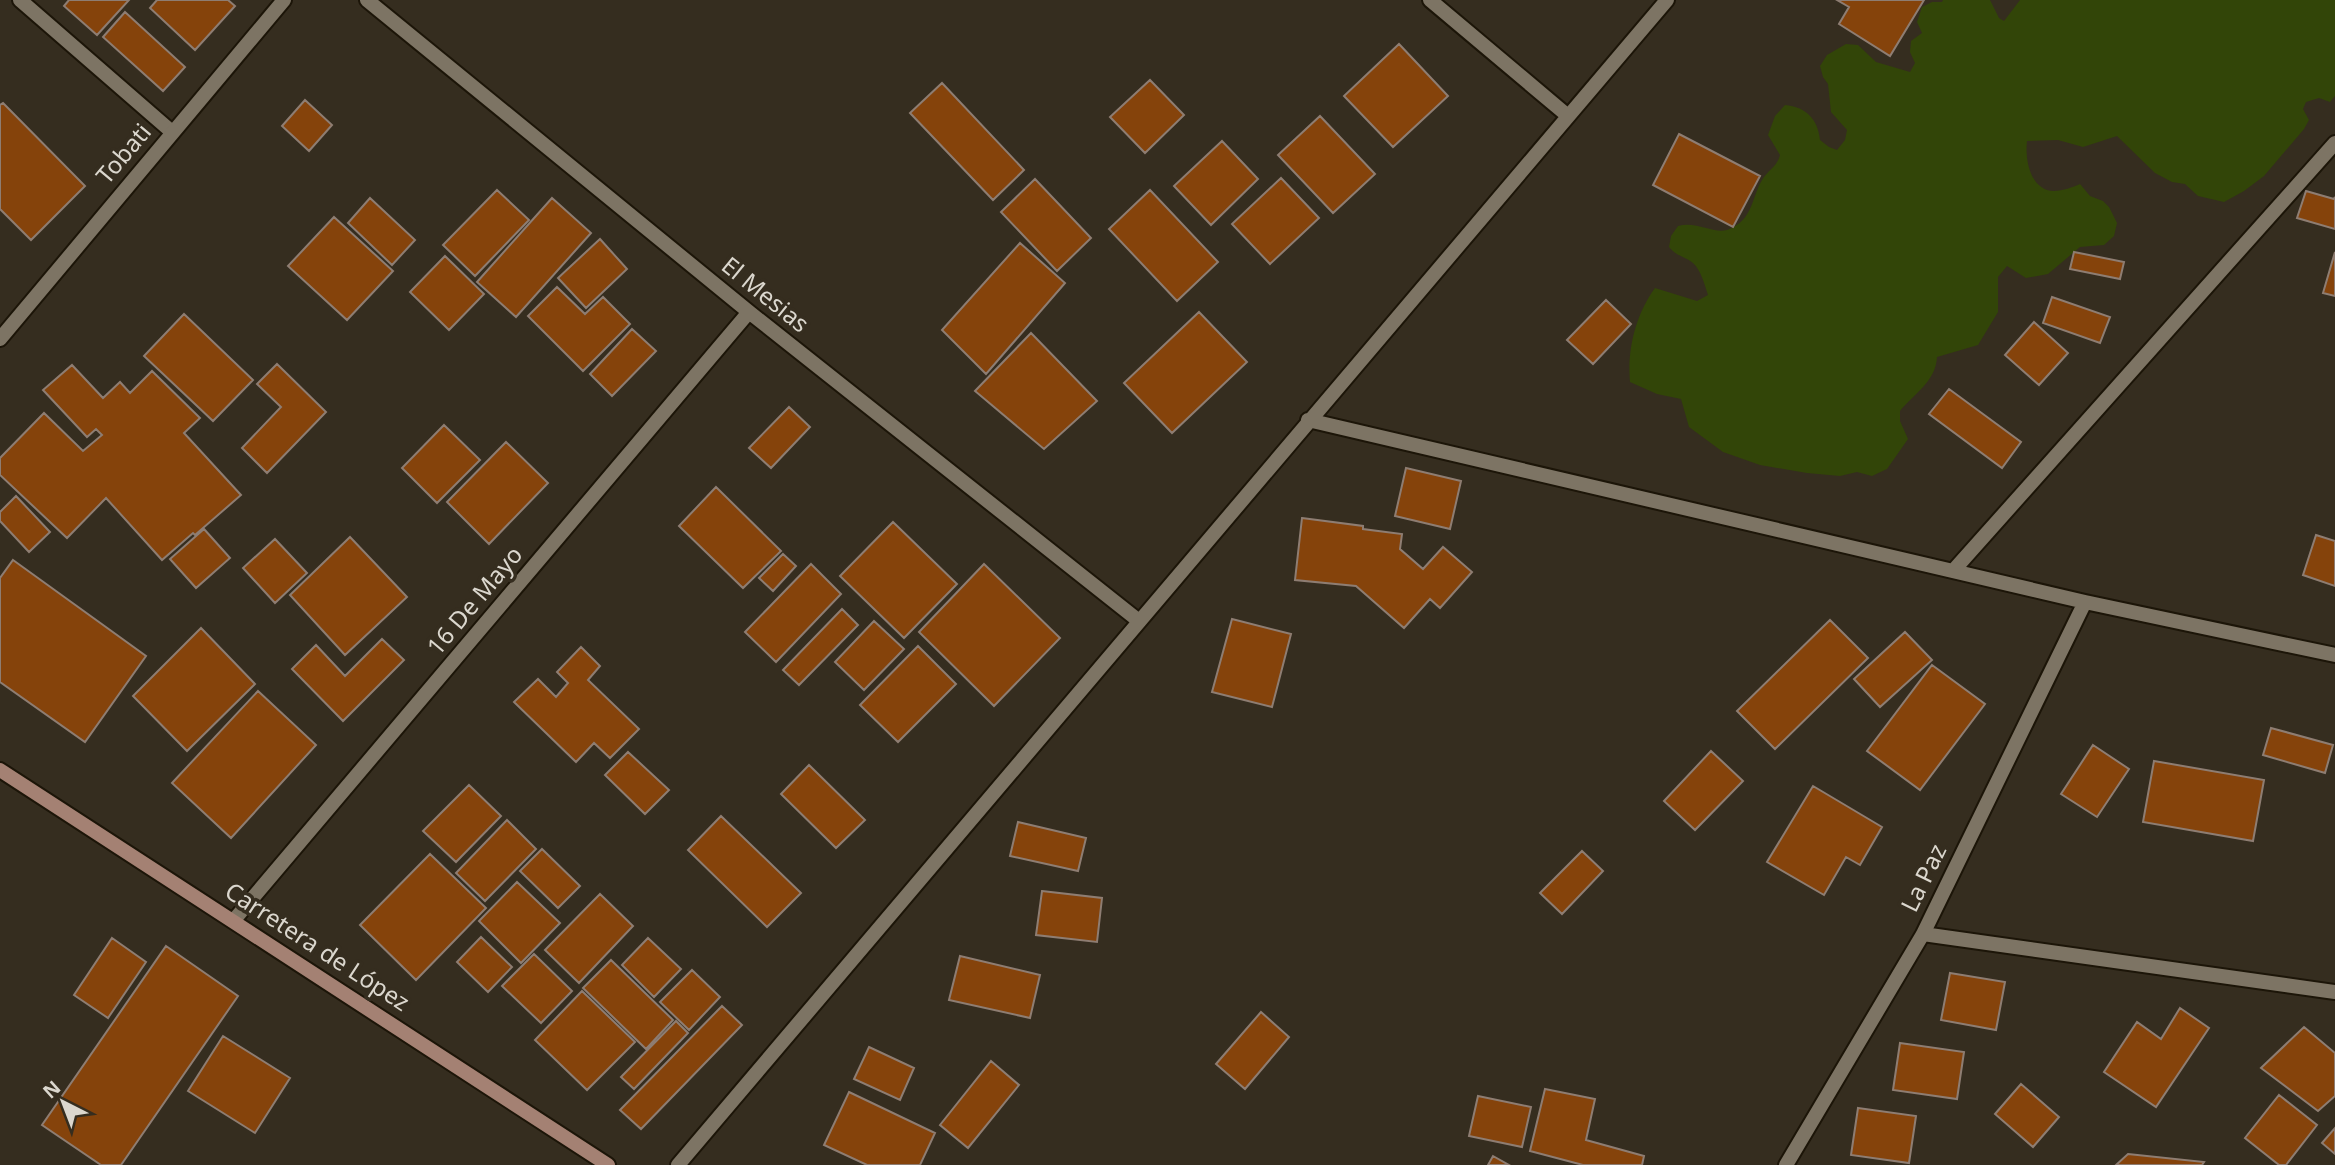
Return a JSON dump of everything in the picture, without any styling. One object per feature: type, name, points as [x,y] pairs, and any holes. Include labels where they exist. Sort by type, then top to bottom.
[{"type":"main road","name":"Carretera de López","points":[[0,770],[608,1165]]},
{"type":"street","points":[[20,0],[172,132]]},
{"type":"street","name":"Tobati","points":[[0,339],[284,0]]},
{"type":"street","name":"El Mesias","points":[[367,0],[750,312],[1139,621]]},
{"type":"street","points":[[1430,0],[1568,116]]},
{"type":"street","points":[[678,1165],[1667,0]]},
{"type":"street","points":[[1953,571],[2335,143]]},
{"type":"street","name":"16 De Mayo","points":[[234,920],[750,312]]},
{"type":"street","points":[[1308,420],[1953,571],[2335,655]]},
{"type":"street","name":"La Paz","points":[[1786,1165],[1923,933],[2085,601]]},
{"type":"street","points":[[1923,933],[2335,992]]},
{"type":"green space","points":[[1943,0],[1990,0],[1999,18],[2004,21],[2020,0],[2335,0],[2335,96],[2330,102],[2319,98],[2306,102],[2303,109],[2309,120],[2304,129],[2264,176],[2224,202],[2198,196],[2185,184],[2172,182],[2155,173],[2117,136],[2083,147],[2058,140],[2027,141],[2028,162],[2036,182],[2051,191],[2080,184],[2090,196],[2103,201],[2109,207],[2117,223],[2114,236],[2104,245],[2080,247],[2048,274],[2026,278],[2007,266],[1998,277],[1998,312],[1978,345],[1937,357],[1929,380],[1900,411],[1900,421],[1908,439],[1887,469],[1872,476],[1857,472],[1840,476],[1807,473],[1760,465],[1723,452],[1689,427],[1681,399],[1657,394],[1630,382],[1634,332],[1655,288],[1697,301],[1708,295],[1696,266],[1669,247],[1671,236],[1678,226],[1692,225],[1722,231],[1743,220],[1764,177],[1779,159],[1780,155],[1768,135],[1775,116],[1785,105],[1799,108],[1810,115],[1817,126],[1820,140],[1837,150],[1845,140],[1847,130],[1831,112],[1828,84],[1820,66],[1827,55],[1846,44],[1858,45],[1876,62],[1910,72],[1915,63],[1910,52],[1911,41],[1922,33],[1917,22],[1922,7]]},
{"type":"building","points":[[69,0],[129,0],[97,35],[64,6]]},
{"type":"building","points":[[157,0],[228,0],[235,6],[195,50],[150,8]]},
{"type":"building","points":[[1837,0],[1924,0],[1890,56],[1839,24],[1849,7]]},
{"type":"building","points":[[125,12],[185,67],[163,91],[103,37]]},
{"type":"building","points":[[1399,44],[1448,96],[1393,147],[1344,96]]},
{"type":"building","points":[[1150,80],[1184,115],[1145,153],[1110,117]]},
{"type":"building","points":[[942,83],[1024,170],[993,200],[910,113]]},
{"type":"building","points":[[305,100],[332,125],[309,151],[282,126]]},
{"type":"building","points":[[3,103],[85,186],[31,240],[0,209],[0,105]]},
{"type":"building","points":[[1320,116],[1375,174],[1333,213],[1278,155]]},
{"type":"building","points":[[1679,134],[1760,176],[1733,227],[1653,185]]},
{"type":"building","points":[[1222,141],[1258,179],[1211,225],[1174,186]]},
{"type":"building","points":[[1281,178],[1319,218],[1270,264],[1232,224]]},
{"type":"building","points":[[1035,179],[1091,238],[1057,271],[1001,212]]},
{"type":"building","points":[[497,190],[529,220],[475,276],[443,245]]},
{"type":"building","points":[[1150,190],[1218,262],[1177,301],[1109,229]]},
{"type":"building","points":[[2306,191],[2334,199],[2335,197],[2335,229],[2297,218]]},
{"type":"building","points":[[370,198],[415,240],[392,265],[348,223]]},
{"type":"building","points":[[552,198],[591,233],[516,317],[477,282]]},
{"type":"building","points":[[334,217],[393,271],[347,320],[288,266]]},
{"type":"building","points":[[600,239],[627,269],[586,308],[558,278]]},
{"type":"building","points":[[1020,243],[1065,283],[986,374],[942,330]]},
{"type":"building","points":[[2074,252],[2124,262],[2120,279],[2070,269]]},
{"type":"building","points":[[2335,252],[2335,296],[2323,293]]},
{"type":"building","points":[[445,256],[484,294],[449,330],[410,292]]},
{"type":"building","points":[[557,287],[585,314],[603,297],[630,324],[583,371],[528,316]]},
{"type":"building","points":[[2052,297],[2110,317],[2100,343],[2043,323]]},
{"type":"building","points":[[1606,300],[1631,324],[1593,364],[1567,340]]},
{"type":"building","points":[[1199,312],[1247,362],[1172,433],[1124,383]]},
{"type":"building","points":[[184,314],[253,380],[213,421],[144,356]]},
{"type":"building","points":[[2034,322],[2068,353],[2039,385],[2005,355]]},
{"type":"building","points":[[632,329],[656,351],[612,396],[590,374]]},
{"type":"building","points":[[1031,333],[1097,401],[1044,449],[975,391]]},
{"type":"building","points":[[277,364],[326,412],[267,473],[242,448],[281,407],[257,384]]},
{"type":"building","points":[[72,365],[103,398],[120,382],[130,393],[152,371],[200,418],[184,433],[241,495],[162,560],[106,498],[67,538],[0,475],[0,458],[44,413],[83,451],[102,435],[96,429],[87,437],[43,390]]},
{"type":"building","points":[[1949,389],[2021,442],[2002,468],[1929,414]]},
{"type":"building","points":[[789,407],[810,427],[771,468],[749,448]]},
{"type":"building","points":[[444,425],[480,460],[437,503],[402,468]]},
{"type":"building","points":[[506,442],[548,483],[489,544],[447,502]]},
{"type":"building","points":[[1406,468],[1461,481],[1450,529],[1395,516]]},
{"type":"building","points":[[716,487],[781,551],[743,588],[679,526]]},
{"type":"building","points":[[16,496],[50,532],[29,552],[0,521],[0,512]]},
{"type":"building","points":[[1302,518],[1402,534],[1400,549],[1423,569],[1443,547],[1472,572],[1440,608],[1430,599],[1404,628],[1356,586],[1295,580]]},
{"type":"building","points":[[893,522],[957,584],[904,638],[840,576]]},
{"type":"building","points":[[204,529],[230,558],[196,588],[170,559]]},
{"type":"building","points":[[2316,535],[2335,541],[2335,586],[2303,575]]},
{"type":"building","points":[[350,537],[407,597],[345,655],[290,595]]},
{"type":"building","points":[[275,539],[307,573],[275,603],[243,568]]},
{"type":"building","points":[[783,554],[796,566],[773,591],[759,578]]},
{"type":"building","points":[[13,560],[146,656],[85,742],[0,682],[0,578]]},
{"type":"building","points":[[811,564],[841,594],[776,662],[745,632]]},
{"type":"building","points":[[984,564],[1060,638],[994,706],[919,632]]},
{"type":"building","points":[[842,609],[858,625],[799,685],[783,670]]},
{"type":"building","points":[[1232,619],[1291,634],[1272,707],[1212,692]]},
{"type":"building","points":[[1830,620],[1868,658],[1775,749],[1737,711]]},
{"type":"building","points":[[874,621],[904,649],[864,690],[835,662]]},
{"type":"building","points":[[201,628],[255,684],[187,751],[133,696]]},
{"type":"building","points":[[1905,632],[1932,660],[1880,707],[1854,679]]},
{"type":"building","points":[[382,639],[404,660],[343,721],[292,669],[316,645],[345,676]]},
{"type":"building","points":[[918,646],[956,684],[898,742],[860,705]]},
{"type":"building","points":[[581,647],[600,666],[588,680],[639,729],[610,758],[594,743],[576,762],[514,702],[538,679],[556,697],[568,683],[557,672]]},
{"type":"building","points":[[1932,665],[1985,704],[1920,790],[1867,751]]},
{"type":"building","points":[[258,691],[316,745],[231,838],[172,783]]},
{"type":"building","points":[[2271,728],[2333,745],[2325,773],[2263,755]]},
{"type":"building","points":[[2093,745],[2129,769],[2097,817],[2061,794]]},
{"type":"building","points":[[1711,751],[1743,781],[1695,830],[1664,801]]},
{"type":"building","points":[[628,752],[669,790],[645,814],[605,775]]},
{"type":"building","points":[[2154,761],[2264,780],[2253,841],[2143,822]]},
{"type":"building","points":[[809,765],[865,820],[836,848],[781,794]]},
{"type":"building","points":[[469,785],[501,816],[456,862],[423,831]]},
{"type":"building","points":[[1813,786],[1882,827],[1860,865],[1846,857],[1824,895],[1767,862]]},
{"type":"building","points":[[721,816],[801,893],[767,927],[688,850]]},
{"type":"building","points":[[507,820],[536,849],[485,901],[456,873]]},
{"type":"building","points":[[1018,822],[1086,838],[1078,871],[1010,856]]},
{"type":"building","points":[[542,849],[580,886],[558,908],[520,871]]},
{"type":"building","points":[[1582,851],[1603,871],[1562,914],[1540,893]]},
{"type":"building","points":[[430,854],[486,908],[416,980],[360,925]]},
{"type":"building","points":[[517,882],[560,923],[521,963],[479,921]]},
{"type":"building","points":[[1042,891],[1102,898],[1097,942],[1036,935]]},
{"type":"building","points":[[600,894],[633,926],[579,983],[545,950]]},
{"type":"building","points":[[481,937],[512,967],[488,992],[457,962]]},
{"type":"building","points":[[112,938],[146,962],[108,1018],[74,995]]},
{"type":"building","points":[[648,938],[681,969],[654,997],[622,965]]},
{"type":"building","points":[[166,946],[238,996],[121,1165],[101,1165],[42,1125]]},
{"type":"building","points":[[534,954],[572,991],[541,1023],[502,986]]},
{"type":"building","points":[[960,956],[1040,975],[1030,1018],[949,1000]]},
{"type":"building","points":[[611,960],[673,1020],[646,1049],[583,988]]},
{"type":"building","points":[[692,970],[720,997],[689,1030],[660,1002]]},
{"type":"building","points":[[1950,973],[2005,982],[1996,1030],[1941,1020]]},
{"type":"building","points":[[582,991],[635,1042],[587,1090],[535,1040]]},
{"type":"building","points":[[722,1006],[742,1025],[641,1129],[620,1110]]},
{"type":"building","points":[[2180,1008],[2209,1028],[2156,1107],[2104,1072],[2137,1022],[2161,1039]]},
{"type":"building","points":[[1261,1012],[1289,1037],[1245,1089],[1216,1064]]},
{"type":"building","points":[[676,1021],[688,1033],[634,1089],[621,1077]]},
{"type":"building","points":[[2304,1027],[2335,1053],[2335,1096],[2318,1111],[2261,1068]]},
{"type":"building","points":[[223,1036],[290,1078],[255,1133],[188,1091]]},
{"type":"building","points":[[1900,1043],[1964,1052],[1957,1099],[1893,1090]]},
{"type":"building","points":[[869,1047],[914,1068],[900,1100],[854,1079]]},
{"type":"building","points":[[991,1061],[1019,1085],[968,1148],[940,1125]]},
{"type":"building","points":[[2021,1084],[2059,1117],[2033,1147],[1995,1114]]},
{"type":"building","points":[[1545,1089],[1595,1099],[1586,1140],[1644,1156],[1642,1165],[1583,1165],[1530,1151]]},
{"type":"building","points":[[849,1092],[935,1133],[920,1165],[867,1165],[824,1145]]},
{"type":"building","points":[[2279,1095],[2317,1125],[2286,1165],[2279,1165],[2245,1138]]},
{"type":"building","points":[[1478,1096],[1531,1107],[1522,1147],[1469,1136]]},
{"type":"building","points":[[1858,1108],[1916,1116],[1909,1163],[1851,1155]]},
{"type":"building","points":[[2335,1128],[2335,1154],[2322,1143]]},
{"type":"building","points":[[2128,1154],[2204,1162],[2202,1165],[2116,1165]]},
{"type":"building","points":[[1493,1156],[1509,1165],[1488,1165]]}]
